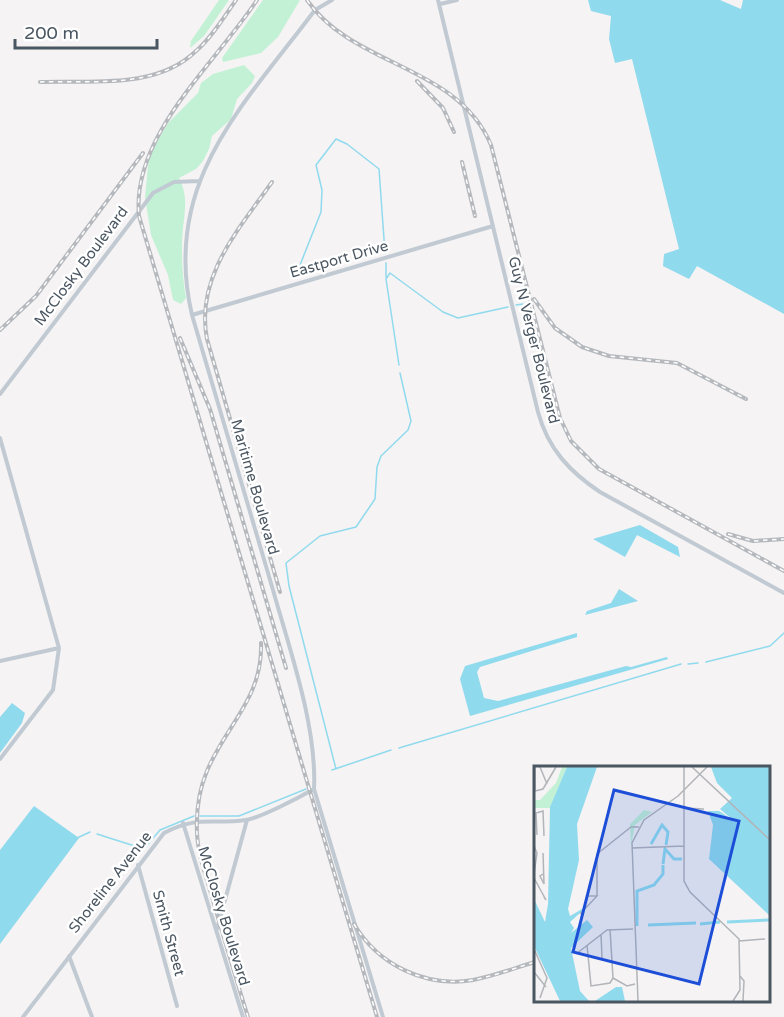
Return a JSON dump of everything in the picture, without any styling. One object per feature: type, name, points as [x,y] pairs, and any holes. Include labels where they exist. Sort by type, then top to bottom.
[{"type":"street","name":"Maritime Boulevard","points":[[332,0],[315,10],[231,118],[211,152],[199,181],[186,243],[186,284],[192,315],[285,635],[307,719],[315,771],[314,789],[383,1017]]},
{"type":"street","points":[[439,2],[457,0]]},
{"type":"street","name":"Guy N Verger Boulevard","points":[[439,2],[541,424],[558,456],[573,472],[600,492],[784,593]]},
{"type":"street","name":"McClosky Boulevard","points":[[0,394],[153,193],[174,182],[199,181]]},
{"type":"street","name":"Eastport Drive","points":[[192,315],[493,226]]},
{"type":"street","points":[[0,438],[59,648],[53,690],[0,759]]},
{"type":"street","points":[[0,661],[59,648]]},
{"type":"street","points":[[183,823],[247,820],[314,789]]},
{"type":"street","points":[[217,930],[247,820]]},
{"type":"street","name":"McClosky Boulevard","points":[[183,823],[243,1017]]},
{"type":"street","name":"Shoreline Avenue","points":[[23,1017],[68,955],[164,833],[183,823]]},
{"type":"street","name":"Smith Street","points":[[138,865],[177,1006]]},
{"type":"street","points":[[68,955],[92,1017]]},
{"type":"green space","points":[[219,0],[229,0],[204,36],[190,48],[191,41]]},
{"type":"green space","points":[[263,0],[300,0],[278,37],[261,53],[223,62],[222,58]]},
{"type":"green space","points":[[244,65],[255,76],[252,83],[237,99],[231,119],[212,136],[203,161],[196,169],[179,178],[184,191],[185,203],[182,254],[186,298],[181,304],[173,300],[168,275],[151,235],[145,197],[149,156],[168,123],[198,93],[201,83],[213,74]]},
{"type":"water","points":[[588,0],[720,0],[741,9],[743,0],[784,0],[784,314],[697,266],[689,279],[663,266],[664,254],[679,249],[632,59],[615,63],[609,39],[611,16],[591,11]]},
{"type":"water","points":[[640,525],[678,547],[680,557],[637,535],[625,557],[593,539]]},
{"type":"water","points":[[619,589],[638,601],[585,615],[587,611],[611,603]]},
{"type":"water","points":[[577,633],[577,637],[480,667],[477,672],[484,698],[498,701],[626,666],[631,667],[667,657],[668,659],[470,716],[460,679],[465,666]]},
{"type":"water","points":[[12,703],[25,713],[22,723],[0,753],[0,717]]},
{"type":"water","points":[[34,806],[79,838],[0,944],[0,850]]},
{"type":"waterway","points":[[300,265],[321,212],[322,190],[316,165],[336,139],[347,144],[379,169],[385,253]]},
{"type":"waterway","points":[[386,263],[386,277]]},
{"type":"waterway","points":[[399,365],[386,279],[390,273],[443,312],[458,318],[508,307]]},
{"type":"waterway","points":[[516,305],[523,304]]},
{"type":"waterway","points":[[336,769],[289,586],[286,563],[320,536],[356,527],[375,499],[377,467],[381,456],[408,430],[411,421],[400,373]]},
{"type":"waterway","points":[[706,662],[770,646],[784,633]]},
{"type":"waterway","points":[[688,664],[698,663]]},
{"type":"waterway","points":[[399,748],[681,664]]},
{"type":"waterway","points":[[332,770],[391,750]]},
{"type":"waterway","points":[[200,816],[239,816],[306,789]]},
{"type":"waterway","points":[[97,834],[144,849],[160,830],[194,816]]},
{"type":"waterway","points":[[77,838],[90,832]]},
{"type":"railway","points":[[40,82],[101,82],[143,77],[162,72],[180,63],[196,51],[218,27],[236,0]]},
{"type":"railway","points":[[257,0],[179,102],[162,129],[148,158],[140,186],[139,216],[377,1017]]},
{"type":"railway","points":[[307,0],[327,22],[351,40],[430,82],[455,98],[476,119],[491,145],[560,418],[571,441],[599,469],[784,571]]},
{"type":"railway","points":[[417,81],[443,108],[454,132]]},
{"type":"railway","points":[[0,330],[36,296],[143,153]]},
{"type":"railway","points":[[462,162],[475,216]]},
{"type":"railway","points":[[272,182],[223,255],[207,295],[205,316],[207,339],[280,592]]},
{"type":"railway","points":[[534,299],[555,328],[582,347],[609,356],[677,363],[746,399]]},
{"type":"railway","points":[[180,338],[210,409],[286,668]]},
{"type":"railway","points":[[728,534],[753,541],[784,539]]},
{"type":"railway","points":[[248,1017],[201,860],[197,817],[200,793],[207,771],[250,696],[256,680],[261,643]]},
{"type":"railway","points":[[354,924],[376,951],[390,962],[421,977],[455,982],[473,980],[534,962]]}]
